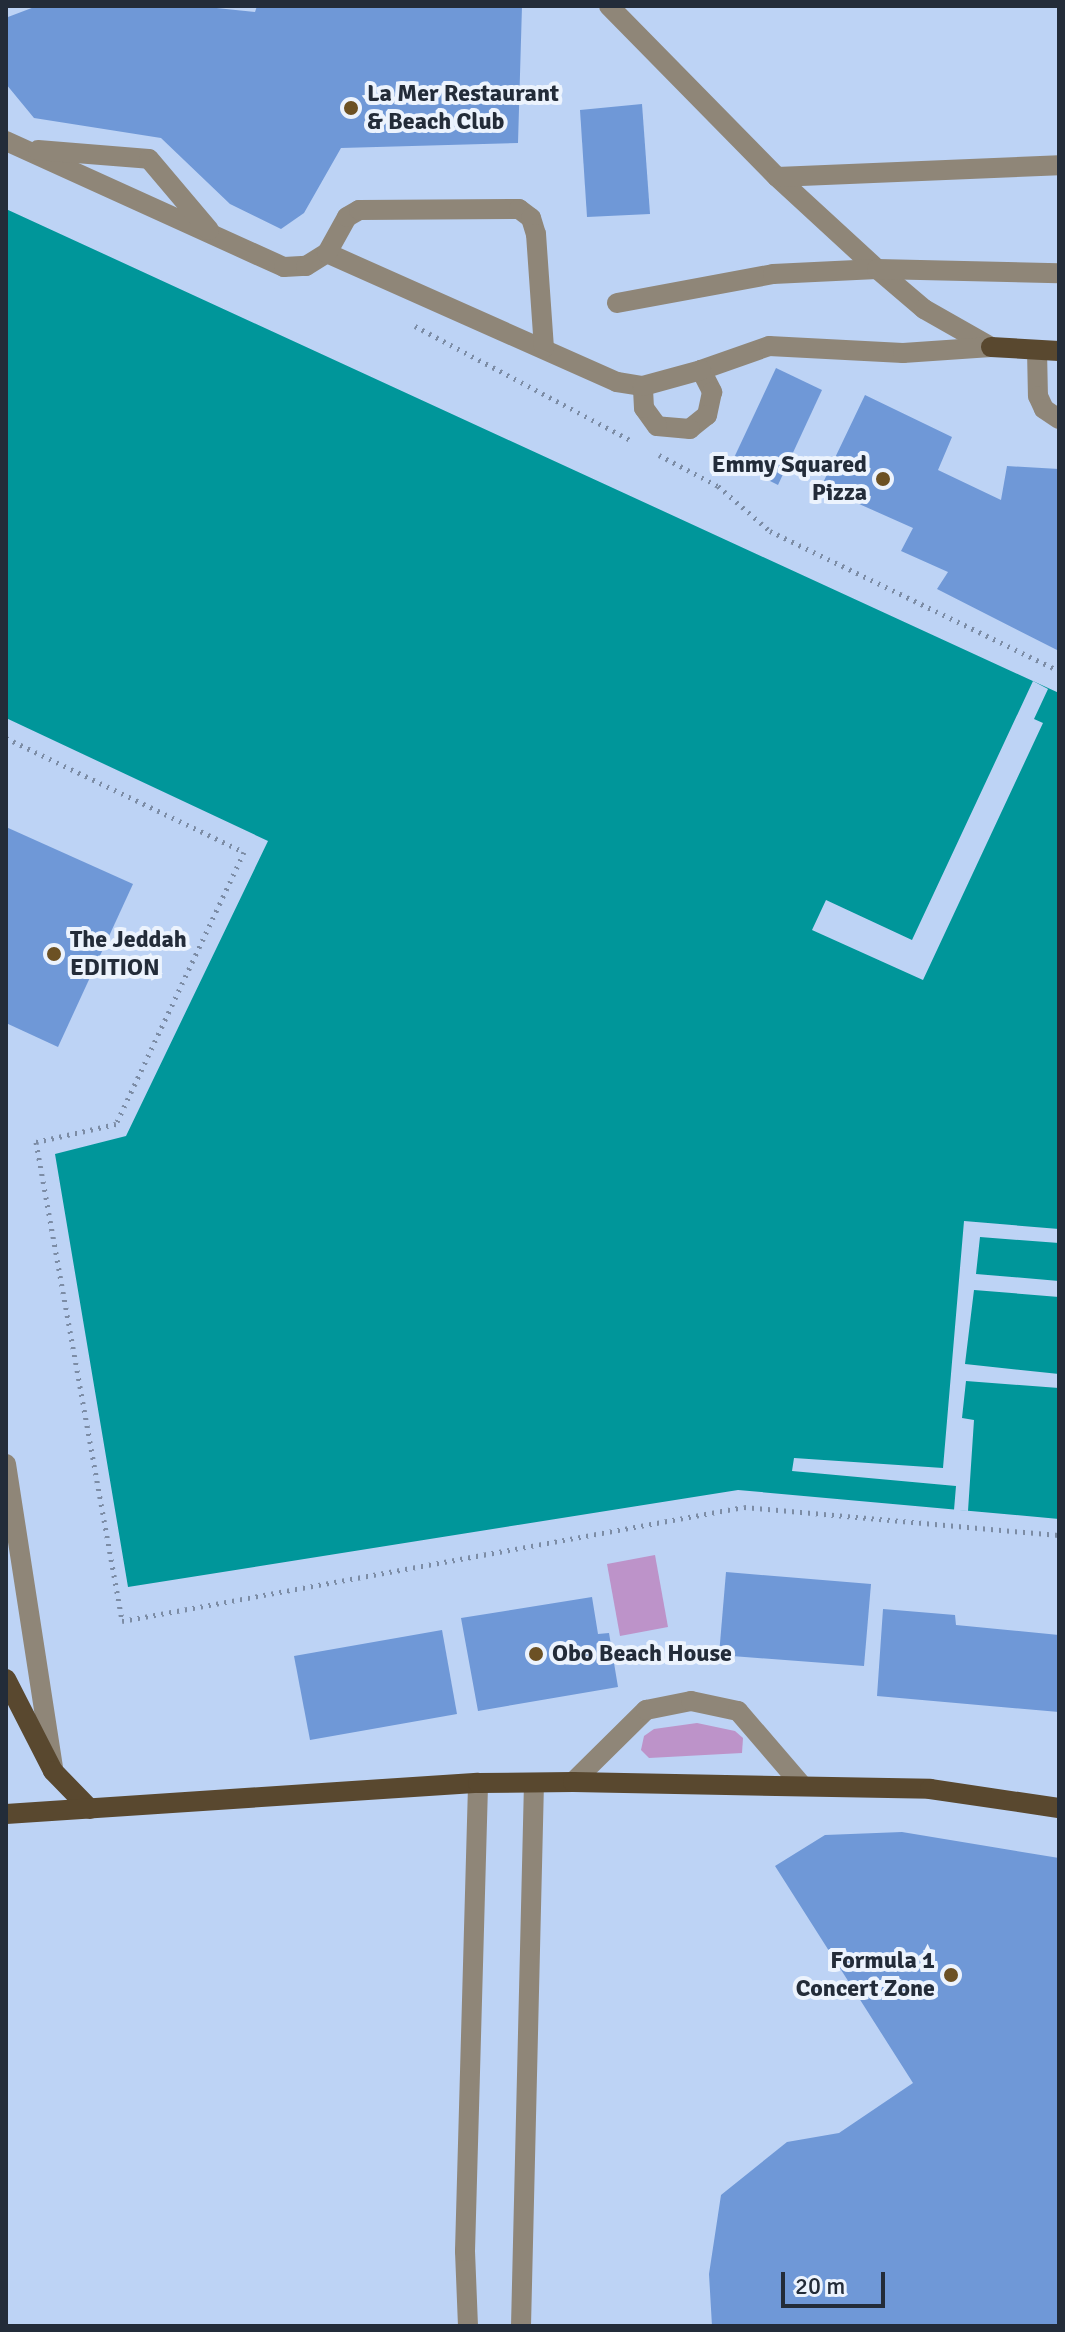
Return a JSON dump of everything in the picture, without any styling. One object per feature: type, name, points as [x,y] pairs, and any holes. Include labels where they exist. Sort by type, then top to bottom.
[{"type":"main road","points":[[991,347],[1059,351]]},
{"type":"main road","points":[[6,1679],[53,1771],[90,1809]]},
{"type":"main road","points":[[6,1814],[478,1783],[573,1782],[800,1783],[930,1789],[1059,1808]]},
{"type":"street","points":[[609,6],[777,177],[877,269],[924,309],[991,347]]},
{"type":"street","points":[[14,145],[149,159],[214,236]]},
{"type":"street","points":[[14,145],[284,267],[306,266],[327,253],[347,217],[359,210],[519,209],[531,218],[536,234],[544,348]]},
{"type":"street","points":[[777,177],[1059,165]]},
{"type":"street","points":[[327,253],[617,382],[643,386],[769,346],[903,353],[991,347]]},
{"type":"street","points":[[617,303],[773,274],[877,269],[1059,273]]},
{"type":"street","points":[[1037,350],[1038,396],[1044,409],[1059,419]]},
{"type":"street","points":[[643,386],[644,408],[657,426],[690,429],[711,404],[712,392],[701,370]]},
{"type":"street","points":[[6,1464],[53,1771]]},
{"type":"street","points":[[573,1782],[646,1710],[691,1701],[738,1711],[800,1783]]},
{"type":"street","points":[[468,2326],[465,2251],[478,1783]]},
{"type":"street","points":[[521,2326],[534,1783]]},
{"type":"path","points":[[401,318],[571,410]]},
{"type":"path","points":[[699,476],[770,531],[1059,671]]},
{"type":"path","points":[[6,738],[244,852],[116,1124],[36,1142],[122,1621],[744,1507],[1059,1535]]},
{"type":"shaded area","points":[[6,209],[1059,693],[1059,1519],[738,1490],[128,1587],[55,1154],[126,1136],[268,841],[6,718]]},
{"type":"shaded area","points":[[655,1555],[668,1627],[620,1636],[607,1564]]},
{"type":"shaded area","points":[[697,1723],[735,1731],[743,1738],[742,1753],[649,1758],[641,1750],[644,1736],[654,1729]]},
{"type":"pier","points":[[1033,681],[1048,689],[1034,719],[1043,723],[923,980],[812,930],[826,900],[912,940]]},
{"type":"pier","points":[[964,1221],[1059,1229],[1059,1243],[980,1237],[976,1274],[1059,1281],[1059,1297],[974,1290],[965,1364],[1059,1374],[1059,1388],[966,1381],[962,1418],[974,1420],[968,1511],[954,1510],[956,1486],[792,1471],[794,1458],[943,1468]]},
{"type":"building","points":[[37,6],[197,6],[255,12],[257,6],[522,6],[518,143],[341,148],[304,213],[281,229],[230,204],[161,138],[34,118],[6,84],[6,23],[8,17]]},
{"type":"building","points":[[642,104],[650,214],[587,217],[580,110]]},
{"type":"building","points":[[776,368],[822,390],[778,485],[732,462]]},
{"type":"building","points":[[865,395],[952,437],[938,470],[1001,500],[1007,466],[1059,469],[1059,651],[937,589],[948,572],[901,551],[913,528],[821,487]]},
{"type":"building","name":"The Jeddah EDITION","points":[[6,827],[133,884],[58,1047],[6,1023]]},
{"type":"building","points":[[726,1572],[871,1584],[864,1666],[719,1655]]},
{"type":"building","points":[[592,1597],[598,1634],[609,1633],[618,1687],[478,1711],[461,1618]]},
{"type":"building","points":[[883,1609],[955,1615],[956,1625],[1059,1635],[1059,1712],[877,1696]]},
{"type":"building","points":[[442,1630],[457,1714],[310,1740],[294,1656]]},
{"type":"building","name":"Formula 1 Concert Zone","points":[[902,1832],[1059,1858],[1059,2326],[712,2326],[709,2274],[721,2195],[787,2142],[839,2133],[913,2083],[775,1866],[825,1835]]},
{"type":"place","name":"La Mer Restaurant & Beach Club","points":[[351,108]]},
{"type":"place","name":"Emmy Squared Pizza","points":[[883,479]]},
{"type":"place","name":"The Jeddah EDITION","points":[[54,954]]},
{"type":"place","name":"Obo Beach House","points":[[536,1654]]},
{"type":"place","name":"Formula 1 Concert Zone","points":[[951,1975]]}]
